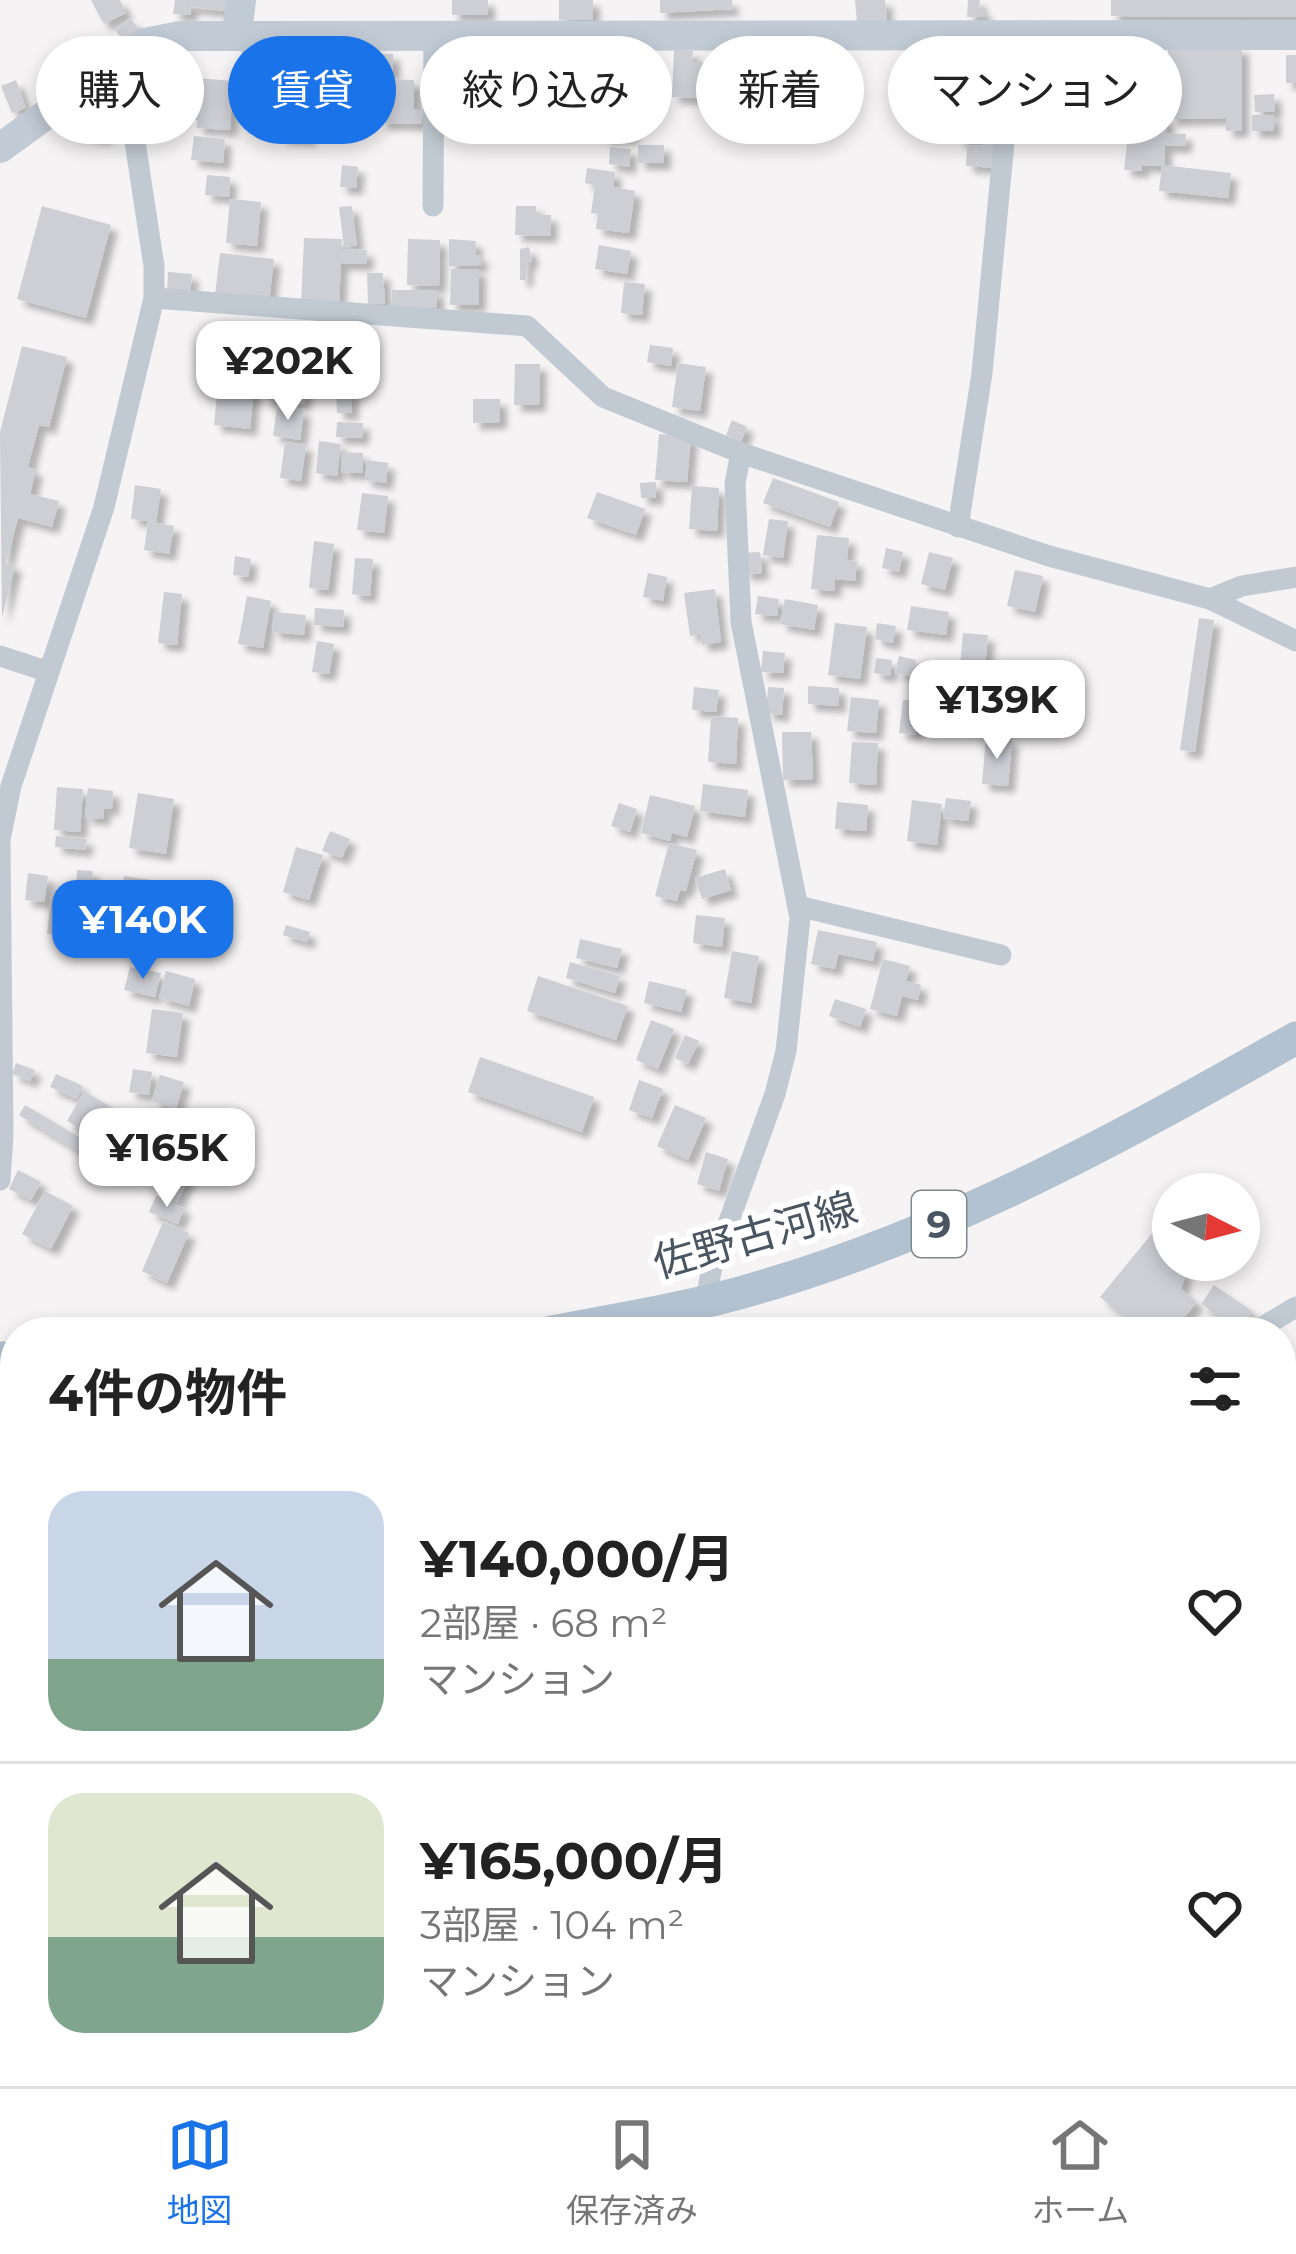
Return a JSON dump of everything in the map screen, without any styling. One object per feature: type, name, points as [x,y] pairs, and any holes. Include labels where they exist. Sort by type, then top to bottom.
[{"type":"main road","name":"佐野古河線","points":[[668,1317],[814,1270],[968,1211],[1105,1145],[1296,1037]]},
{"type":"street","points":[[237,33],[241,0]]},
{"type":"street","points":[[433,206],[434,34]]},
{"type":"street","points":[[1182,36],[1296,35]]},
{"type":"street","points":[[180,36],[888,37]]},
{"type":"street","points":[[0,148],[36,121]]},
{"type":"street","points":[[0,1180],[0,840],[11,786],[104,507],[154,298],[154,266],[135,144]]},
{"type":"street","points":[[958,527],[982,373],[1004,144]]},
{"type":"street","points":[[154,298],[527,326],[603,397],[741,453],[958,527],[1210,599],[1296,641]]},
{"type":"street","points":[[706,1302],[711,1271],[786,1051],[800,918],[741,622],[735,483],[741,453]]},
{"type":"street","points":[[1210,599],[1242,586],[1296,577]]},
{"type":"street","points":[[0,656],[49,672]]},
{"type":"street","points":[[798,906],[1001,956]]},
{"type":"building","points":[[91,0],[120,0],[126,13],[104,24]]},
{"type":"building","points":[[175,0],[227,0],[226,11],[191,7],[190,15],[173,14]]},
{"type":"building","points":[[452,0],[488,0],[488,15],[452,15]]},
{"type":"building","points":[[559,0],[593,0],[593,20],[559,20]]},
{"type":"building","points":[[660,0],[732,0],[732,9],[660,13]]},
{"type":"building","points":[[855,0],[885,0],[887,20],[857,22]]},
{"type":"building","points":[[968,0],[980,0],[979,10],[985,10],[985,17],[967,17]]},
{"type":"building","points":[[1111,0],[1296,0],[1296,17],[1111,16]]},
{"type":"building","points":[[130,18],[139,29],[130,36],[119,36],[115,30]]},
{"type":"building","points":[[1242,47],[1242,130],[1226,131],[1226,118],[1182,119],[1182,49]]},
{"type":"building","points":[[674,50],[693,51],[696,98],[672,97]]},
{"type":"building","points":[[1286,55],[1296,55],[1296,83],[1286,83]]},
{"type":"building","points":[[204,79],[228,81],[228,130],[204,128]]},
{"type":"building","points":[[396,79],[414,80],[414,109],[420,109],[420,124],[396,123]]},
{"type":"building","points":[[16,80],[26,108],[12,113],[1,86]]},
{"type":"building","points":[[1274,94],[1275,112],[1255,112],[1254,95]]},
{"type":"building","points":[[1252,115],[1274,115],[1274,131],[1252,131]]},
{"type":"building","points":[[1182,134],[1186,134],[1185,146],[1165,146],[1165,166],[1124,170],[1127,144],[1182,144]]},
{"type":"building","points":[[204,137],[225,139],[223,163],[191,160],[193,144],[204,144]]},
{"type":"building","points":[[997,144],[996,168],[966,166],[967,146]]},
{"type":"building","points":[[638,145],[664,145],[664,163],[638,163]]},
{"type":"building","points":[[610,147],[631,149],[629,167],[609,164]]},
{"type":"building","points":[[342,165],[358,167],[356,188],[340,187]]},
{"type":"building","points":[[1162,165],[1231,173],[1228,198],[1159,191]]},
{"type":"building","points":[[587,168],[615,172],[613,187],[635,191],[629,233],[596,229],[598,214],[591,213],[595,185],[585,183]]},
{"type":"building","points":[[207,175],[230,177],[229,197],[205,195]]},
{"type":"building","points":[[230,199],[261,202],[257,246],[226,243]]},
{"type":"building","points":[[42,206],[111,225],[86,318],[17,299]]},
{"type":"building","points":[[352,206],[357,245],[344,247],[339,207]]},
{"type":"building","points":[[516,206],[536,206],[536,215],[551,215],[550,236],[515,235]]},
{"type":"building","points":[[304,238],[342,239],[341,249],[367,250],[366,264],[341,263],[339,306],[301,305]]},
{"type":"building","points":[[408,239],[440,240],[439,286],[407,285]]},
{"type":"building","points":[[449,239],[476,241],[475,256],[481,255],[481,265],[449,266]]},
{"type":"building","points":[[599,245],[631,251],[627,274],[595,269]]},
{"type":"building","points":[[529,247],[532,261],[527,262],[526,280],[520,280],[520,249]]},
{"type":"building","points":[[220,253],[274,259],[269,302],[215,295]]},
{"type":"building","points":[[451,269],[479,269],[479,305],[450,305]]},
{"type":"building","points":[[168,272],[192,274],[190,295],[167,293]]},
{"type":"building","points":[[367,273],[383,273],[385,304],[368,304]]},
{"type":"building","points":[[624,282],[645,284],[642,315],[621,313]]},
{"type":"building","points":[[392,290],[437,290],[437,308],[391,308]]},
{"type":"building","points":[[265,324],[284,327],[282,336],[288,337],[285,366],[260,362]]},
{"type":"building","points":[[328,332],[347,335],[341,372],[322,369]]},
{"type":"building","points":[[650,345],[673,348],[671,366],[647,362]]},
{"type":"building","points":[[22,346],[67,357],[49,427],[39,425],[28,467],[36,470],[30,494],[59,501],[52,527],[18,518],[6,563],[15,565],[2,618],[0,432]]},
{"type":"building","points":[[678,363],[706,367],[700,411],[672,407]]},
{"type":"building","points":[[515,364],[540,364],[539,405],[514,405]]},
{"type":"building","points":[[218,383],[254,386],[250,429],[214,425]]},
{"type":"building","points":[[267,384],[306,387],[304,404],[266,400]]},
{"type":"building","points":[[336,390],[352,390],[352,413],[337,413]]},
{"type":"building","points":[[473,399],[500,399],[500,422],[473,423]]},
{"type":"building","points":[[277,406],[304,410],[300,440],[273,436]]},
{"type":"building","points":[[732,420],[747,427],[741,442],[726,435]]},
{"type":"building","points":[[337,422],[363,423],[362,438],[336,437]]},
{"type":"building","points":[[659,434],[691,436],[687,482],[655,480]]},
{"type":"building","points":[[319,441],[341,444],[337,476],[316,473]]},
{"type":"building","points":[[285,442],[306,445],[301,481],[280,478]]},
{"type":"building","points":[[341,452],[363,453],[363,473],[341,472]]},
{"type":"building","points":[[367,460],[388,463],[386,483],[365,480]]},
{"type":"building","points":[[773,478],[839,502],[830,527],[763,503]]},
{"type":"building","points":[[656,482],[656,498],[641,498],[640,483]]},
{"type":"building","points":[[135,485],[161,489],[156,523],[174,526],[169,554],[144,550],[148,521],[131,519]]},
{"type":"building","points":[[692,486],[719,488],[717,531],[689,529]]},
{"type":"building","points":[[597,492],[645,509],[636,535],[587,518]]},
{"type":"building","points":[[362,493],[388,496],[384,533],[357,530]]},
{"type":"building","points":[[769,519],[788,521],[783,558],[763,555]]},
{"type":"building","points":[[817,535],[849,538],[847,560],[857,561],[855,581],[835,579],[834,591],[811,589]]},
{"type":"building","points":[[314,541],[334,544],[328,590],[309,588]]},
{"type":"building","points":[[886,548],[903,552],[899,572],[882,568]]},
{"type":"building","points":[[760,552],[762,573],[744,574],[743,553]]},
{"type":"building","points":[[929,552],[953,558],[945,590],[921,584]]},
{"type":"building","points":[[235,556],[251,559],[248,577],[233,575]]},
{"type":"building","points":[[355,558],[373,559],[370,596],[352,594]]},
{"type":"building","points":[[1015,570],[1043,576],[1035,612],[1007,606]]},
{"type":"building","points":[[648,573],[667,577],[663,601],[643,597]]},
{"type":"building","points":[[715,589],[721,642],[702,645],[700,634],[690,636],[684,593]]},
{"type":"building","points":[[164,592],[182,594],[177,645],[158,643]]},
{"type":"building","points":[[247,596],[271,601],[263,648],[238,644]]},
{"type":"building","points":[[758,596],[779,599],[777,616],[755,614]]},
{"type":"building","points":[[785,599],[818,605],[814,630],[780,624]]},
{"type":"building","points":[[911,606],[949,612],[946,635],[907,630]]},
{"type":"building","points":[[315,608],[344,610],[343,627],[314,625]]},
{"type":"building","points":[[274,612],[306,615],[304,635],[272,632]]},
{"type":"building","points":[[1199,618],[1214,620],[1195,752],[1180,750]]},
{"type":"building","points":[[835,623],[867,627],[860,679],[828,675]]},
{"type":"building","points":[[877,623],[896,626],[893,643],[875,639]]},
{"type":"building","points":[[963,633],[988,635],[983,690],[958,688]]},
{"type":"building","points":[[317,641],[334,644],[329,674],[312,672]]},
{"type":"building","points":[[763,651],[785,653],[783,673],[761,672]]},
{"type":"building","points":[[899,656],[916,660],[912,677],[895,673]]},
{"type":"building","points":[[876,658],[892,660],[890,676],[874,673]]},
{"type":"building","points":[[808,686],[839,688],[839,706],[808,704]]},
{"type":"building","points":[[694,687],[719,690],[716,712],[692,710]]},
{"type":"building","points":[[768,687],[784,688],[782,715],[766,713]]},
{"type":"building","points":[[851,697],[879,700],[876,733],[847,731]]},
{"type":"building","points":[[903,700],[919,701],[915,735],[899,733]]},
{"type":"building","points":[[956,703],[989,709],[985,730],[952,724]]},
{"type":"building","points":[[992,709],[1010,710],[1009,726],[991,725]]},
{"type":"building","points":[[711,716],[738,718],[736,764],[708,762]]},
{"type":"building","points":[[782,732],[811,732],[813,779],[783,780]]},
{"type":"building","points":[[986,737],[1012,739],[1008,786],[982,784]]},
{"type":"building","points":[[852,742],[878,743],[876,785],[849,783]]},
{"type":"building","points":[[703,784],[748,790],[745,817],[700,811]]},
{"type":"building","points":[[57,787],[83,789],[80,832],[54,830]]},
{"type":"building","points":[[88,788],[113,791],[112,809],[104,808],[103,819],[85,817]]},
{"type":"building","points":[[138,793],[174,799],[166,854],[129,848]]},
{"type":"building","points":[[650,795],[695,806],[687,837],[672,833],[670,841],[641,833]]},
{"type":"building","points":[[946,798],[971,801],[968,821],[943,818]]},
{"type":"building","points":[[912,800],[942,804],[937,845],[907,841]]},
{"type":"building","points":[[837,802],[868,805],[866,831],[835,829]]},
{"type":"building","points":[[619,803],[637,809],[630,832],[611,826]]},
{"type":"building","points":[[330,831],[350,839],[342,858],[322,851]]},
{"type":"building","points":[[56,836],[87,839],[85,850],[55,847]]},
{"type":"building","points":[[669,843],[697,850],[686,891],[680,890],[677,901],[655,896]]},
{"type":"building","points":[[296,847],[323,855],[309,900],[283,892]]},
{"type":"building","points":[[725,869],[731,890],[702,899],[695,878]]},
{"type":"building","points":[[77,870],[93,871],[91,888],[76,886]]},
{"type":"building","points":[[28,873],[48,876],[44,902],[25,900]]},
{"type":"building","points":[[124,876],[151,880],[145,922],[118,918]]},
{"type":"building","points":[[51,896],[67,898],[63,935],[47,934]]},
{"type":"building","points":[[696,915],[725,918],[722,947],[693,943]]},
{"type":"building","points":[[286,925],[310,932],[307,942],[283,935]]},
{"type":"building","points":[[818,930],[877,942],[873,961],[838,954],[835,969],[811,964]]},
{"type":"building","points":[[580,939],[622,949],[617,968],[576,958]]},
{"type":"building","points":[[732,951],[759,956],[751,1003],[724,998]]},
{"type":"building","points":[[883,959],[910,966],[906,981],[921,985],[918,1000],[902,996],[897,1016],[870,1009]]},
{"type":"building","points":[[570,962],[620,976],[615,993],[566,978]]},
{"type":"building","points":[[130,967],[161,973],[155,997],[124,990]]},
{"type":"building","points":[[166,971],[195,979],[189,1006],[159,998]]},
{"type":"building","points":[[538,976],[628,1006],[616,1040],[527,1011]]},
{"type":"building","points":[[649,981],[687,990],[681,1012],[644,1003]]},
{"type":"building","points":[[835,999],[866,1009],[860,1027],[829,1016]]},
{"type":"building","points":[[152,1009],[183,1013],[177,1057],[146,1053]]},
{"type":"building","points":[[651,1020],[674,1029],[658,1069],[636,1060]]},
{"type":"building","points":[[685,1035],[699,1041],[688,1064],[675,1058]]},
{"type":"building","points":[[480,1057],[594,1097],[582,1132],[468,1092]]},
{"type":"building","points":[[16,1063],[35,1070],[30,1081],[12,1074]]},
{"type":"building","points":[[133,1069],[152,1072],[149,1095],[129,1092]]},
{"type":"building","points":[[56,1074],[83,1086],[77,1099],[50,1087]]},
{"type":"building","points":[[160,1075],[184,1082],[176,1109],[152,1101]]},
{"type":"building","points":[[639,1080],[663,1089],[652,1118],[629,1110]]},
{"type":"building","points":[[84,1091],[109,1106],[92,1136],[67,1121]]},
{"type":"building","points":[[25,1105],[86,1141],[80,1152],[19,1115]]},
{"type":"building","points":[[675,1105],[706,1118],[688,1160],[657,1146]]},
{"type":"building","points":[[176,1119],[211,1128],[207,1143],[173,1134]]},
{"type":"building","points":[[148,1124],[169,1132],[159,1162],[138,1155]]},
{"type":"building","points":[[706,1152],[728,1159],[719,1191],[697,1184]]},
{"type":"building","points":[[175,1168],[190,1174],[177,1203],[162,1196]]},
{"type":"building","points":[[18,1170],[41,1182],[31,1200],[9,1189]]},
{"type":"building","points":[[45,1191],[73,1206],[51,1249],[22,1234]]},
{"type":"building","points":[[156,1196],[184,1208],[178,1224],[149,1212]]},
{"type":"building","points":[[163,1222],[189,1233],[167,1283],[142,1271]]},
{"type":"building","points":[[1152,1233],[1152,1281],[1184,1281],[1181,1289],[1197,1302],[1184,1317],[1124,1317],[1100,1297]]},
{"type":"building","points":[[1214,1285],[1252,1311],[1248,1317],[1220,1317],[1201,1304]]}]
